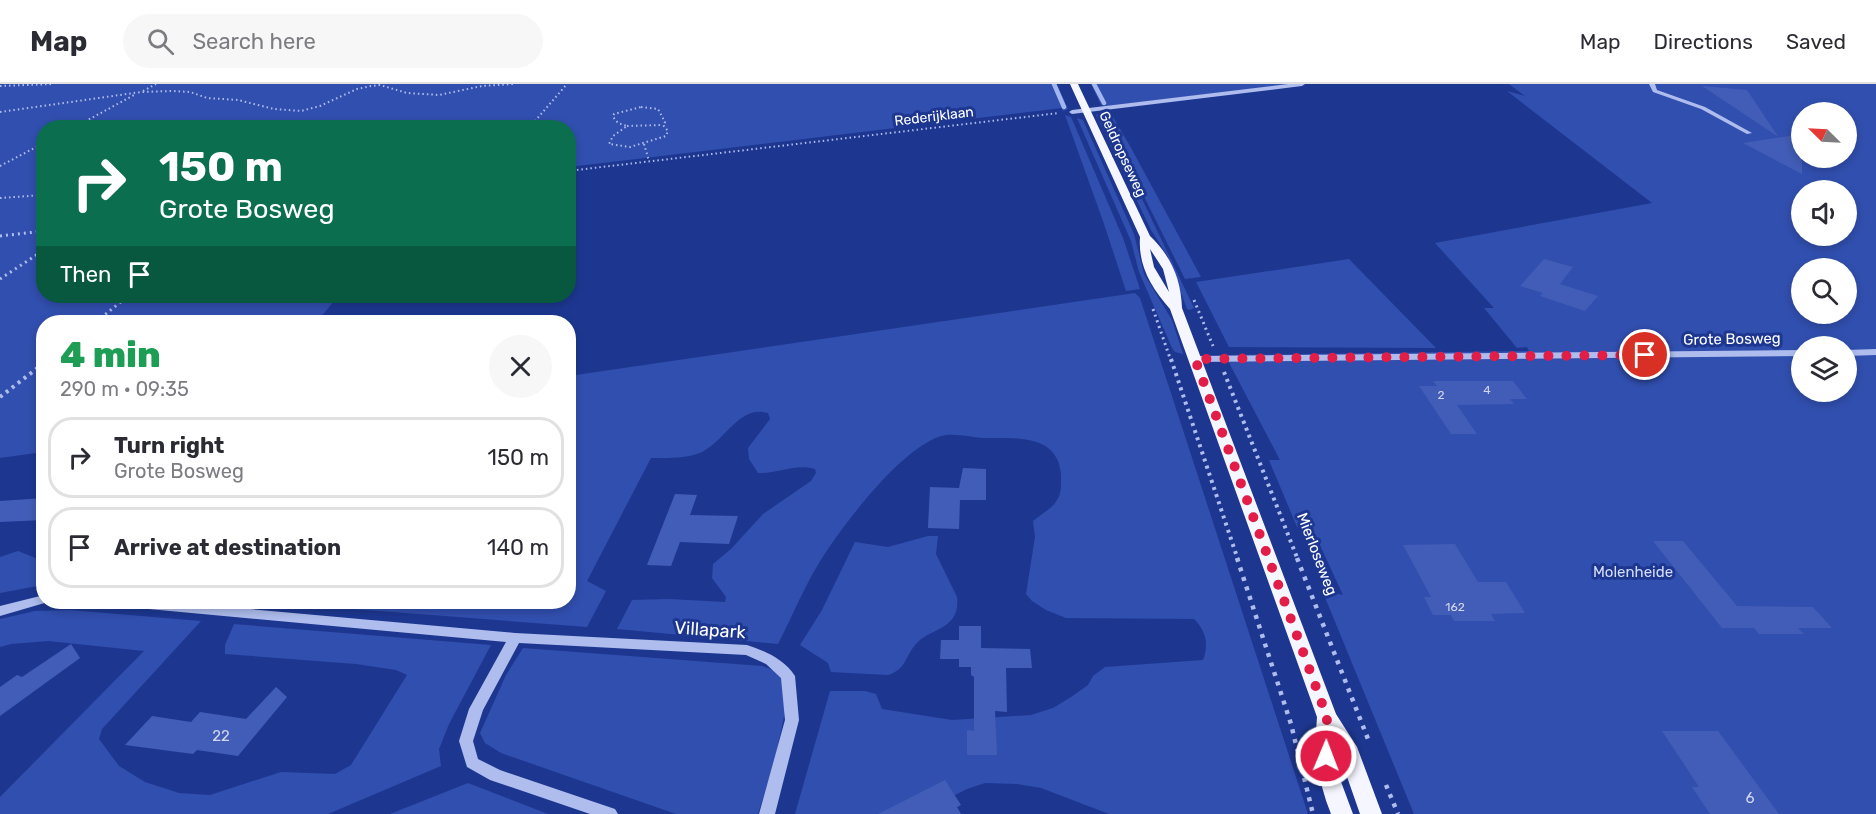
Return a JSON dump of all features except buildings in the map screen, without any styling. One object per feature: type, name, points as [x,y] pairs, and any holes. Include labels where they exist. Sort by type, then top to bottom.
[{"type":"main road","name":"Geldropseweg","points":[[1074,84],[1145,237],[1163,255],[1174,284],[1176,308]]},
{"type":"main road","name":"Geldropseweg","points":[[1145,237],[1144,249],[1148,266],[1157,286],[1176,308]]},
{"type":"main road","points":[[1176,308],[1327,717],[1347,747],[1371,814]]},
{"type":"main road","points":[[1327,717],[1325,741],[1327,771],[1342,814]]},
{"type":"street","points":[[1072,112],[1302,84]]},
{"type":"street","points":[[1652,84],[1655,91],[1703,108],[1749,133]]},
{"type":"street","points":[[1857,353],[1876,352]]},
{"type":"street","name":"Grote Bosweg","points":[[1195,359],[1791,353]]},
{"type":"street","points":[[0,611],[36,600]]},
{"type":"street","name":"Villapark","points":[[202,609],[515,638],[747,650],[771,660],[788,676],[792,720],[767,814]]},
{"type":"street","points":[[515,638],[476,709],[466,741],[472,763],[495,775],[610,814]]},
{"type":"path","points":[[0,86],[54,84]]},
{"type":"path","points":[[88,120],[156,84]]},
{"type":"path","points":[[0,112],[141,92],[190,92],[207,98],[238,100],[274,109],[294,111],[320,106],[357,89],[380,85],[407,93],[439,95],[482,86],[513,84]]},
{"type":"path","points":[[536,120],[567,84]]},
{"type":"path","points":[[627,126],[613,136],[609,144],[624,147],[644,144],[666,136],[668,131],[663,125],[664,122],[658,109],[630,108],[614,114],[613,117],[618,123],[627,126],[663,125]]},
{"type":"path","name":"Rederijklaan","points":[[576,170],[1072,112]]},
{"type":"path","points":[[644,144],[649,161]]},
{"type":"path","points":[[0,166],[36,147]]},
{"type":"path","points":[[0,198],[36,196]]},
{"type":"path","points":[[0,236],[36,232]]},
{"type":"path","points":[[0,279],[36,255]]},
{"type":"path","points":[[105,315],[119,303]]},
{"type":"path","points":[[1152,306],[1197,435],[1291,724],[1313,814]]},
{"type":"path","name":"Mierloseweg","points":[[1198,309],[1372,748]]},
{"type":"path","points":[[0,397],[36,369]]},
{"type":"path","points":[[1385,781],[1398,814]]},
{"type":"green space","points":[[0,84],[1057,84],[1068,109],[576,166],[576,120],[36,120],[36,303],[332,303],[323,315],[36,315],[36,453],[0,458]]},
{"type":"green space","points":[[1091,84],[1292,84],[1107,106],[1101,105]]},
{"type":"green space","name":"Molenheide","points":[[1509,84],[1876,84],[1876,814],[1414,814],[1322,590],[1343,595],[1312,528],[1297,527],[1269,460],[1280,460],[1225,355],[1529,351],[1527,347],[1517,348],[1484,308],[1494,308],[1435,243],[1652,203],[1507,91],[1525,96]]},
{"type":"green space","points":[[1109,110],[1201,277],[1185,279],[1107,122],[1104,111]]},
{"type":"green space","points":[[1101,113],[1194,308],[1190,310],[1187,309],[1167,255],[1151,230],[1096,115]]},
{"type":"green space","points":[[1065,115],[1071,117],[1123,238],[1140,289],[1126,291]]},
{"type":"green space","points":[[1077,118],[1083,120],[1134,234],[1144,274],[1172,320],[1183,354],[1175,352],[1172,348],[1139,272],[1131,241]]},
{"type":"green space","points":[[1349,259],[1436,348],[1229,347],[1196,282]]},
{"type":"green space","points":[[1135,293],[1140,298],[1308,814],[1109,814],[1041,788],[1017,784],[985,783],[967,789],[917,814],[795,814],[830,691],[865,691],[876,694],[882,709],[952,720],[1031,715],[1053,708],[1071,697],[1088,685],[1093,676],[1105,667],[1203,660],[1206,649],[1205,638],[1194,619],[1066,618],[1046,610],[1026,594],[1035,537],[1033,521],[1055,503],[1060,494],[1061,484],[1058,460],[1042,444],[1032,441],[943,436],[923,445],[907,457],[875,488],[834,540],[811,576],[778,644],[617,629],[632,600],[725,602],[726,597],[712,578],[713,564],[731,549],[763,514],[811,481],[816,473],[815,469],[808,467],[758,473],[749,459],[748,448],[770,419],[768,413],[758,412],[740,419],[702,452],[683,457],[651,458],[587,581],[606,591],[587,627],[352,609],[576,609],[576,375]]},
{"type":"green space","points":[[928,536],[938,536],[936,554],[957,597],[957,608],[949,622],[916,644],[898,670],[888,675],[831,672],[828,663],[800,645],[822,610],[855,542],[888,547]]},
{"type":"green space","points":[[18,551],[36,558],[36,586],[0,593],[0,557]]},
{"type":"green space","points":[[70,610],[201,621],[102,729],[99,739],[119,766],[145,782],[179,793],[210,795],[281,772],[335,774],[351,765],[407,675],[396,670],[356,664],[225,654],[225,645],[234,624],[491,645],[449,724],[439,749],[441,766],[328,814],[0,814],[0,797],[144,651],[48,641],[0,647],[0,619],[35,611]]},
{"type":"green space","points":[[523,648],[762,666],[779,672],[789,693],[774,764],[758,814],[676,814],[501,753],[485,743],[480,733],[506,675]]},
{"type":"green space","points":[[468,783],[548,814],[390,814]]},
{"type":"waterway","points":[[1054,84],[1064,107]]},
{"type":"waterway","points":[[1094,84],[1104,103]]},
{"type":"route","points":[[1326,756],[1327,717],[1195,359],[1279,356],[1645,355]]}]
